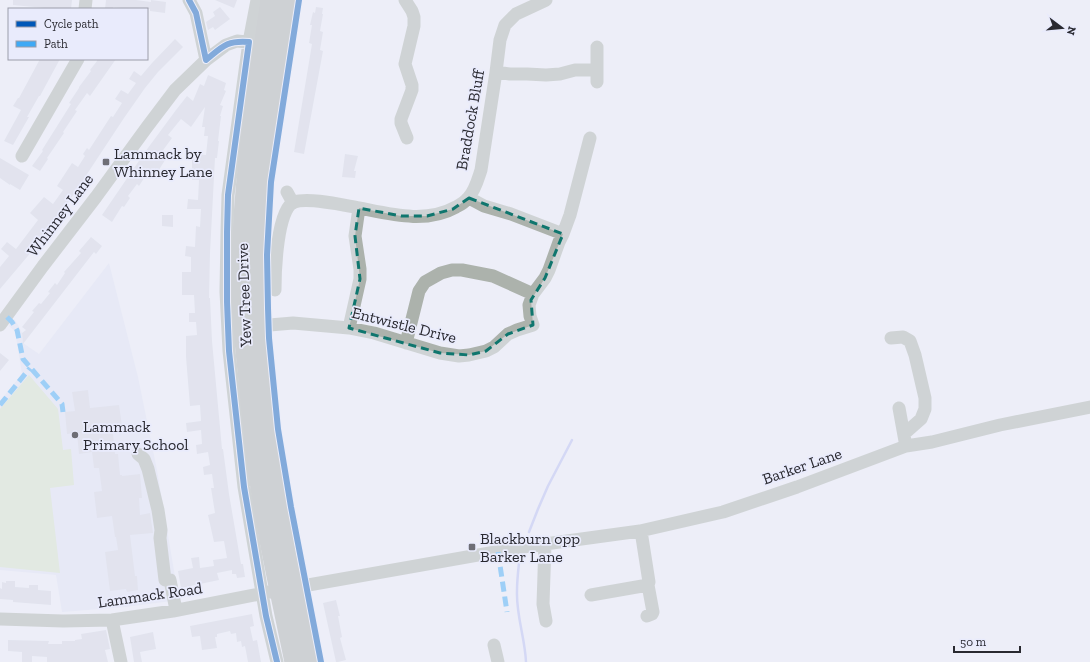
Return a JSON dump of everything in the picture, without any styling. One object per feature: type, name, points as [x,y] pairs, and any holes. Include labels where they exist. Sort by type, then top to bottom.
[{"type":"highway","name":"Yew Tree Drive","points":[[270,0],[248,159],[242,229],[241,288],[251,326],[251,415],[267,530],[278,590]]},
{"type":"highway","name":"Yew Tree Drive","points":[[264,45],[287,0]]},
{"type":"highway","points":[[278,590],[294,662]]},
{"type":"highway","points":[[278,590],[310,662]]},
{"type":"street","points":[[189,0],[196,13],[206,60]]},
{"type":"street","points":[[257,0],[264,45],[228,195],[226,292],[229,351],[244,487],[278,590],[266,616],[277,662]]},
{"type":"street","points":[[405,0],[412,11],[414,22],[406,64],[412,90],[401,119],[401,123],[407,138]]},
{"type":"street","name":"Braddock Bluff","points":[[469,198],[480,170],[500,40],[505,25],[516,14],[546,0]]},
{"type":"street","name":"Whinney Lane","points":[[0,325],[42,266],[96,197],[175,90],[206,60],[226,45],[237,41],[264,45]]},
{"type":"street","points":[[496,72],[546,75],[560,74],[575,70],[597,76],[597,47]]},
{"type":"street","points":[[22,156],[77,60]]},
{"type":"street","points":[[406,344],[419,291],[425,282],[441,273],[452,270],[462,270],[493,276],[534,294],[545,278],[570,215],[590,138]]},
{"type":"street","points":[[275,290],[280,231],[286,209],[290,204],[290,198],[296,202],[312,201],[405,216],[426,216],[453,209],[469,198],[484,206],[511,214],[563,234]]},
{"type":"street","points":[[349,328],[360,278],[355,236],[358,208]]},
{"type":"street","name":"Entwistle Drive","points":[[251,326],[293,324],[349,328],[374,333],[406,344],[449,355],[469,355],[494,347],[508,334],[521,328],[534,325],[530,316],[529,305],[534,294]]},
{"type":"street","points":[[891,338],[903,337],[910,341],[915,355],[925,401],[925,409],[921,419],[905,440]]},
{"type":"street","name":"Barker Lane","points":[[523,547],[641,531],[723,512],[797,486],[905,440],[932,442],[1008,423],[1090,407]]},
{"type":"street","points":[[900,408],[905,440]]},
{"type":"street","points":[[138,454],[144,459],[148,469],[160,521],[160,538],[165,580],[170,580],[176,610]]},
{"type":"street","points":[[641,531],[653,612],[647,616]]},
{"type":"street","points":[[545,544],[543,604],[546,621]]},
{"type":"street","name":"Lammack Road","points":[[0,619],[63,621],[112,620],[176,610],[278,590],[523,547]]},
{"type":"street","points":[[591,595],[648,585]]},
{"type":"street","points":[[112,620],[121,662]]},
{"type":"street","points":[[494,645],[494,661]]},
{"type":"highlighted area","points":[[469,198],[563,234],[545,278],[531,300],[533,325],[508,334],[486,351],[469,355],[440,353],[349,328],[360,279],[355,236],[359,208],[401,216],[427,216],[453,209]]},
{"type":"shaded area","name":"Lammack Primary School","points":[[109,263],[138,377],[157,470],[179,600],[126,607],[62,612],[56,575],[0,570],[0,401],[22,374],[15,331],[9,326],[14,319],[22,333],[23,343],[39,354]]},
{"type":"green space","points":[[29,375],[58,409],[63,450],[71,449],[74,485],[50,488],[60,573],[0,567],[0,409]]},
{"type":"building","points":[[13,0],[72,0],[71,8],[44,8],[13,5]]},
{"type":"building","points":[[106,0],[136,0],[151,2],[151,0],[166,2],[165,13],[150,11],[148,8],[105,8]]},
{"type":"building","points":[[215,0],[237,0],[234,8]]},
{"type":"building","points":[[220,7],[230,19],[215,30],[213,27],[208,30],[206,22],[215,16],[213,12]]},
{"type":"building","points":[[316,7],[323,8],[320,31],[323,32],[320,50],[323,51],[304,154],[294,152],[312,44],[309,43],[312,25],[310,25],[313,12],[315,13]]},
{"type":"building","points":[[175,39],[183,47],[158,72],[145,88],[62,212],[38,244],[0,289],[0,267],[9,256],[1,249],[7,242],[16,249],[38,220],[30,213],[44,197],[53,204],[63,190],[57,186],[72,163],[78,167],[85,156],[83,154],[87,148],[89,150],[111,116],[113,117],[122,103],[115,99],[121,90],[128,94],[136,83],[129,79],[134,71],[141,76]]},
{"type":"building","points":[[39,60],[59,60],[13,145],[4,141],[21,110],[13,106],[19,98]]},
{"type":"building","points":[[115,60],[90,96],[87,93],[75,110],[77,111],[40,171],[32,166],[43,151],[42,150],[71,104],[69,103],[97,61]]},
{"type":"building","points":[[208,75],[226,83],[224,90],[226,91],[220,105],[223,106],[220,116],[217,158],[215,158],[209,298],[222,449],[241,564],[243,564],[245,577],[237,578],[236,574],[232,574],[232,570],[217,573],[219,580],[181,588],[178,571],[193,568],[191,558],[199,557],[200,568],[214,566],[213,560],[227,558],[224,541],[214,542],[208,515],[215,513],[211,488],[214,488],[212,474],[204,475],[203,467],[210,465],[208,452],[197,454],[196,445],[202,444],[201,430],[187,432],[186,423],[201,421],[200,405],[190,406],[186,336],[197,335],[196,322],[189,322],[189,313],[195,313],[194,295],[182,295],[182,272],[191,272],[191,257],[185,256],[186,246],[195,247],[196,226],[200,227],[201,209],[187,209],[188,199],[198,200],[199,180],[192,180],[192,159],[195,159],[196,154],[206,155],[208,136],[204,136],[205,127],[202,127],[205,107],[191,127],[181,119],[168,135],[172,138],[161,153],[167,157],[155,176],[148,172],[139,186],[137,184],[128,196],[130,198],[124,207],[122,206],[112,222],[102,215],[176,110],[187,96],[193,101],[200,84],[204,86]]},
{"type":"building","points":[[345,154],[358,156],[354,171],[356,171],[355,178],[342,177]]},
{"type":"building","points":[[0,158],[29,175],[20,190],[0,178]]},
{"type":"building","points":[[162,215],[173,215],[173,227],[162,226]]},
{"type":"building","points":[[91,237],[102,246],[96,254],[94,252],[23,344],[22,333],[26,330],[22,327],[34,312],[32,311],[39,303],[41,304],[50,293],[48,292],[55,283],[57,285],[65,273],[64,272],[81,253],[79,251]]},
{"type":"building","points":[[0,353],[9,360],[0,371]]},
{"type":"building","points":[[88,390],[90,408],[119,405],[123,433],[113,434],[115,454],[118,454],[120,475],[140,474],[142,498],[139,498],[140,515],[150,513],[153,533],[130,535],[138,590],[127,592],[126,589],[110,591],[105,552],[118,550],[112,516],[97,518],[94,492],[102,491],[99,468],[94,468],[92,452],[79,454],[77,433],[67,434],[65,412],[75,411],[72,392]]},
{"type":"building","points":[[6,581],[15,581],[15,587],[29,588],[29,585],[38,585],[38,590],[51,591],[51,605],[13,602],[13,600],[0,599],[0,588],[2,589],[2,582],[6,583]]},
{"type":"building","points":[[336,600],[340,616],[338,616],[342,637],[340,638],[346,660],[338,662],[336,662],[323,603]]},
{"type":"building","points":[[252,614],[254,626],[250,627],[253,641],[257,640],[261,662],[248,662],[245,646],[242,647],[241,641],[237,642],[236,633],[231,634],[230,631],[217,634],[217,637],[215,637],[217,648],[202,650],[200,636],[192,637],[190,626]]},
{"type":"building","points":[[106,630],[110,649],[105,650],[108,662],[47,662],[47,657],[32,656],[32,662],[22,662],[22,652],[8,651],[8,640],[49,641],[48,644],[62,644],[62,641],[75,641],[82,639],[81,634]]},
{"type":"building","points":[[153,632],[156,649],[140,652],[142,662],[134,662],[130,637]]},
{"type":"waterway","points":[[529,532],[548,486],[572,440]]},
{"type":"waterway","points":[[519,563],[517,600],[526,662]]},
{"type":"marked path","points":[[7,317],[17,330],[23,359],[62,404],[63,412]]},
{"type":"marked path","points":[[0,405],[30,368]]},
{"type":"marked path","points":[[498,552],[507,612]]},
{"type":"cycle path","points":[[189,0],[196,13],[206,60],[225,45],[235,42],[249,42],[228,195],[227,302],[229,351],[244,487],[266,616],[277,662]]},
{"type":"cycle path","points":[[299,0],[271,182],[267,255],[268,308],[269,338],[278,429],[291,507],[321,662]]},
{"type":"place","name":"Lammack by Whinney Lane","points":[[106,162]]},
{"type":"place","name":"Lammack Primary School","points":[[75,435]]},
{"type":"place","name":"Blackburn opp Barker Lane","points":[[472,547]]}]
